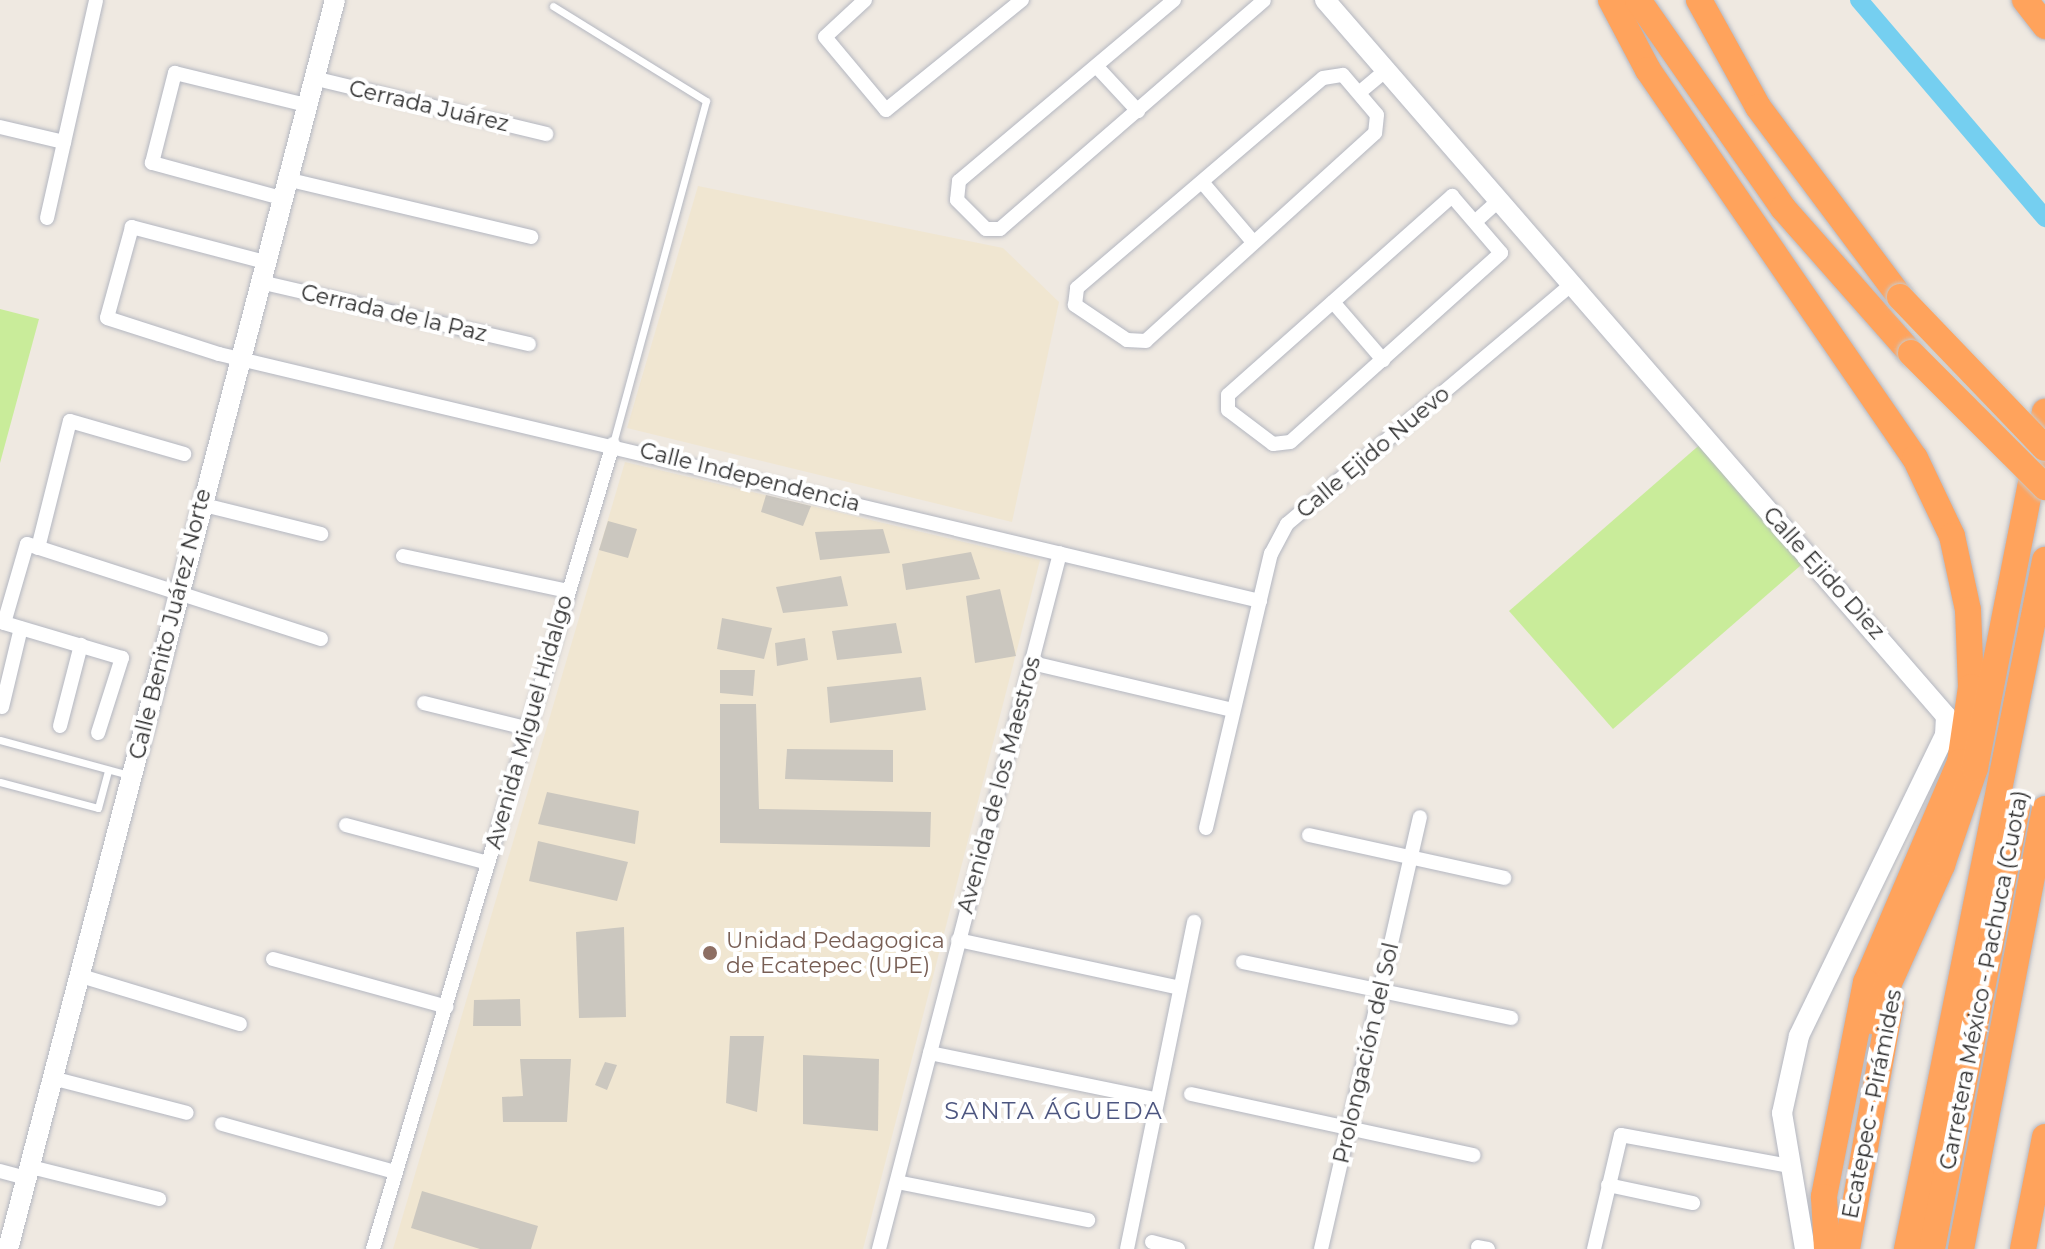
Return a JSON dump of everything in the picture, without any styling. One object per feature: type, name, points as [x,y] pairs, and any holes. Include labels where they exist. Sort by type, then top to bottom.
[{"type":"highway","points":[[1611,0],[1656,83],[1915,458],[1952,536],[1968,610],[1971,687],[1960,762],[1866,982],[1824,1197],[1827,1249]]},
{"type":"highway","points":[[1638,0],[1783,208],[1911,353],[2045,487]]},
{"type":"highway","points":[[1699,0],[1758,107],[1900,297],[2042,435],[1975,768],[1942,865],[1897,959],[1872,1021],[1834,1226],[1837,1249]]},
{"type":"highway","points":[[2025,0],[2045,26]]},
{"type":"highway","points":[[1907,1249],[2045,560]]},
{"type":"highway","name":"Carretera México - Pachuca (Cuota)","points":[[1932,1249],[2045,664]]},
{"type":"highway","name":"Carretera México - Pachuca (Cuota)","points":[[1961,1249],[2045,809]]},
{"type":"highway","name":"Ecatepec - Pirámides","points":[[1847,1249],[1897,959]]},
{"type":"highway","points":[[2023,1249],[2045,1137]]},
{"type":"main road","name":"Calle Benito Juárez Norte","points":[[8,1249],[81,976],[176,595],[335,0]]},
{"type":"main road","name":"Calle Ejido Diez","points":[[1325,0],[1384,72],[1946,716],[1945,735],[1799,1036],[1782,1113],[1805,1249]]},
{"type":"street","points":[[47,218],[96,0]]},
{"type":"street","points":[[865,0],[825,37],[886,110],[1013,3]]},
{"type":"street","points":[[1174,0],[1098,68],[959,181],[957,200],[986,229],[1000,229],[1264,0]]},
{"type":"street","points":[[1098,68],[1138,111]]},
{"type":"street","points":[[1360,92],[1384,72]]},
{"type":"street","points":[[306,105],[175,73],[152,163],[531,237]]},
{"type":"street","points":[[1343,75],[1360,92],[1380,126],[1146,341],[1127,340],[1075,305],[1077,288],[1323,78],[1343,75]]},
{"type":"street","name":"Cerrada Juárez","points":[[313,78],[546,134]]},
{"type":"street","points":[[0,127],[64,142]]},
{"type":"street","points":[[1202,182],[1253,242]]},
{"type":"street","points":[[1452,196],[1476,221],[1501,253],[1282,446],[1228,410],[1228,395],[1452,196]]},
{"type":"street","points":[[1476,221],[1497,202]]},
{"type":"street","name":"Cerrada de la Paz","points":[[239,358],[107,318],[132,227],[262,272],[529,344]]},
{"type":"street","name":"Calle Ejido Nuevo","points":[[1206,828],[1260,601],[1287,524],[1570,286]]},
{"type":"street","points":[[1333,302],[1383,360]]},
{"type":"street","name":"Calle Independencia","points":[[239,358],[613,444],[1260,601]]},
{"type":"street","points":[[38,548],[70,421],[184,454]]},
{"type":"street","name":"Avenida Miguel Hidalgo","points":[[373,1249],[613,444]]},
{"type":"street","points":[[200,504],[321,534]]},
{"type":"street","points":[[98,733],[122,658],[4,623],[27,544],[176,595],[321,639]]},
{"type":"street","name":"Avenida de los Maestros","points":[[879,1249],[1060,553]]},
{"type":"street","points":[[403,556],[567,591]]},
{"type":"street","points":[[2,707],[21,628]]},
{"type":"street","points":[[60,726],[81,645]]},
{"type":"street","points":[[1032,663],[1232,710]]},
{"type":"street","points":[[424,703],[526,728]]},
{"type":"street","name":"Prolongación del Sol","points":[[1321,1249],[1420,817]]},
{"type":"street","points":[[346,825],[488,863]]},
{"type":"street","points":[[1309,835],[1504,878]]},
{"type":"street","points":[[1127,1249],[1155,1099],[1194,922]]},
{"type":"street","points":[[958,940],[1180,988]]},
{"type":"street","points":[[273,959],[447,1007]]},
{"type":"street","points":[[1243,962],[1511,1018]]},
{"type":"street","points":[[81,976],[240,1024]]},
{"type":"street","points":[[930,1053],[1155,1099]]},
{"type":"street","points":[[52,1078],[187,1113]]},
{"type":"street","points":[[1191,1094],[1473,1155]]},
{"type":"street","points":[[222,1124],[395,1172]]},
{"type":"street","points":[[1594,1249],[1621,1135],[1790,1166]]},
{"type":"street","points":[[0,1171],[29,1172],[159,1199]]},
{"type":"street","points":[[897,1182],[1088,1220]]},
{"type":"street","points":[[1608,1185],[1693,1203]]},
{"type":"street","points":[[1152,1242],[1178,1249]]},
{"type":"lane","name":"Avenida Miguel Hidalgo","points":[[553,6],[706,101],[613,444]]},
{"type":"lane","points":[[0,740],[132,776]]},
{"type":"lane","points":[[0,782],[98,808],[108,770]]},
{"type":"shaded area","points":[[698,186],[1003,248],[1059,302],[1012,522],[627,428]]},
{"type":"shaded area","name":"Unidad Pedagogica de Ecatepec (UPE)","points":[[625,462],[1040,560],[863,1249],[393,1249]]},
{"type":"green space","points":[[0,309],[39,319],[0,463]]},
{"type":"green space","points":[[1704,441],[1808,559],[1613,729],[1509,611]]},
{"type":"building","points":[[766,495],[811,506],[803,526],[761,512]]},
{"type":"building","points":[[608,521],[637,529],[628,558],[599,550]]},
{"type":"building","points":[[883,529],[890,553],[820,560],[815,532]]},
{"type":"building","points":[[971,552],[980,579],[906,590],[902,564]]},
{"type":"building","points":[[841,576],[848,606],[783,613],[776,587]]},
{"type":"building","points":[[1000,589],[1016,656],[975,663],[966,596]]},
{"type":"building","points":[[722,618],[772,628],[764,659],[717,649]]},
{"type":"building","points":[[896,623],[902,653],[837,660],[832,631]]},
{"type":"building","points":[[805,638],[808,660],[777,666],[775,643]]},
{"type":"building","points":[[720,670],[755,670],[753,696],[720,693]]},
{"type":"building","points":[[921,677],[926,710],[830,723],[827,687]]},
{"type":"building","points":[[720,704],[756,704],[759,809],[931,812],[930,847],[720,843]]},
{"type":"building","points":[[787,749],[893,750],[893,782],[785,779]]},
{"type":"building","points":[[547,792],[639,811],[635,844],[538,824]]},
{"type":"building","points":[[538,841],[628,862],[617,901],[529,881]]},
{"type":"building","points":[[624,927],[626,1017],[579,1018],[576,932]]},
{"type":"building","points":[[520,999],[521,1026],[473,1026],[474,1000]]},
{"type":"building","points":[[730,1036],[764,1036],[757,1112],[726,1103]]},
{"type":"building","points":[[803,1055],[879,1059],[878,1131],[803,1124]]},
{"type":"building","points":[[520,1059],[571,1059],[567,1122],[503,1122],[502,1097],[523,1096]]},
{"type":"building","points":[[605,1062],[617,1065],[607,1090],[595,1085]]},
{"type":"building","points":[[422,1191],[538,1226],[531,1249],[480,1249],[411,1228]]},
{"type":"waterway","points":[[1859,0],[2045,218]]},
{"type":"place","name":"Unidad Pedagogica de Ecatepec (UPE)","points":[[710,953]]},
{"type":"district","name":"SANTA ÁGUEDA","points":[[1054,1111]]}]
